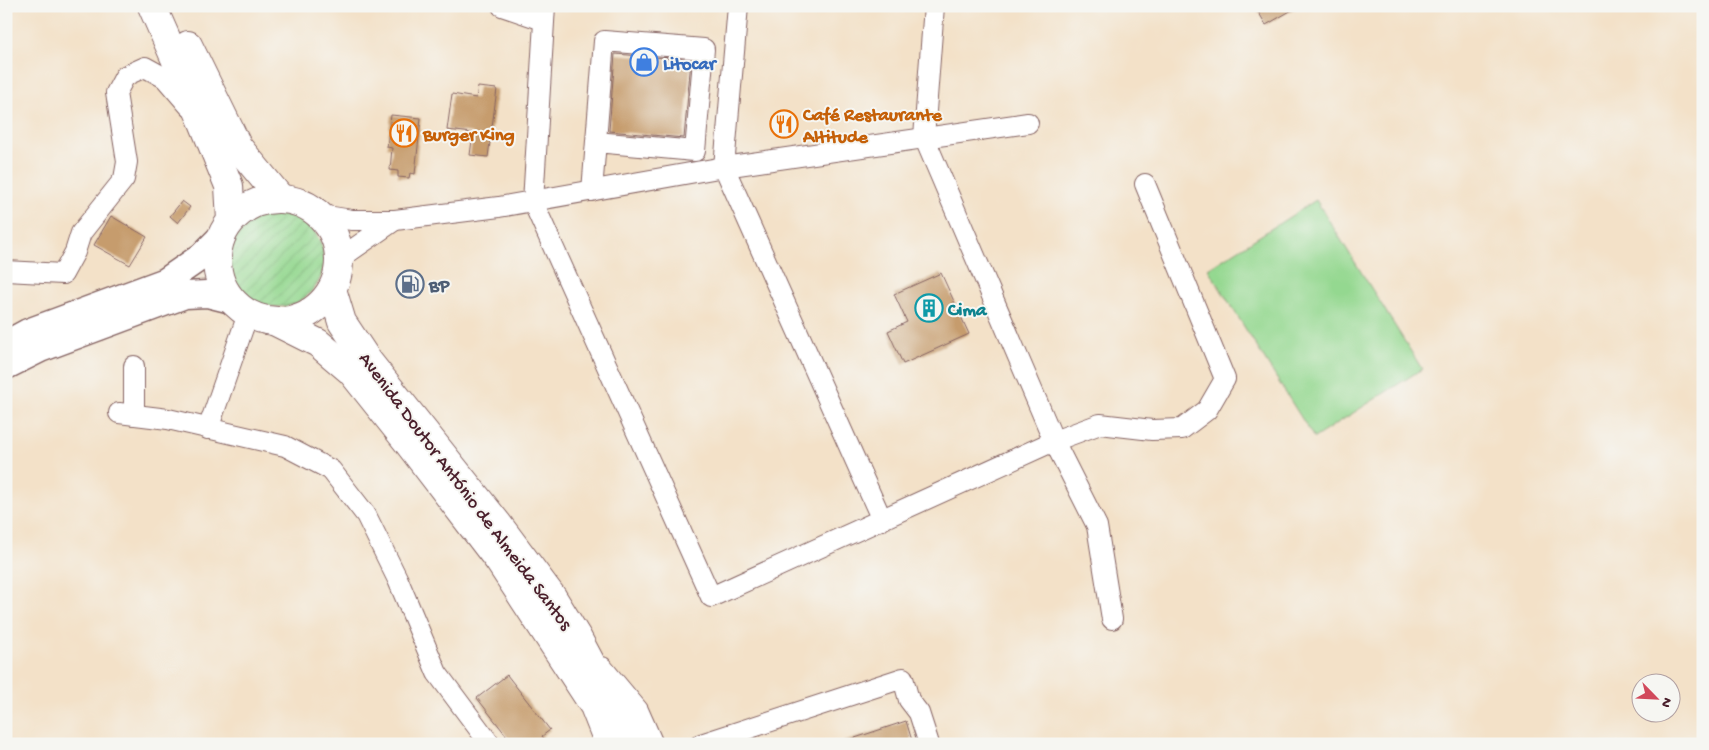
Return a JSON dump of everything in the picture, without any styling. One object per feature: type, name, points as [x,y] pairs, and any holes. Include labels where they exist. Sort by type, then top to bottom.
[{"type":"highway","points":[[152,6],[229,186],[226,229],[217,254],[217,271],[222,286],[240,307],[262,320],[276,322],[292,320],[309,314],[322,303],[332,289],[338,274],[337,243],[330,228],[320,215],[309,207],[295,201],[281,199],[262,200],[246,208],[226,229]]},
{"type":"highway","points":[[173,6],[188,44],[238,147],[281,199]]},
{"type":"highway","name":"Avenida Doutor António de Almeida Santos","points":[[332,289],[342,322],[368,361],[497,523],[553,598],[577,636],[618,714],[631,744]]},
{"type":"highway","name":"Avenida Doutor António de Almeida Santos","points":[[276,322],[318,343],[351,371],[406,440],[499,561],[594,706],[609,744]]},
{"type":"main road","points":[[6,344],[28,332],[166,281],[202,256],[226,229]]},
{"type":"main road","points":[[6,366],[40,349],[185,296],[207,294],[240,307]]},
{"type":"street","points":[[502,6],[544,13],[532,202],[711,597],[1054,441],[1100,424],[1152,430],[1182,429],[1207,410],[1225,379],[1145,184]]},
{"type":"street","points":[[738,6],[724,167],[882,520]]},
{"type":"street","points":[[934,6],[924,138],[1054,441],[1097,526],[1112,619]]},
{"type":"street","points":[[592,191],[604,41],[704,49],[695,151],[596,142]]},
{"type":"street","points":[[6,271],[63,274],[75,252],[81,232],[124,179],[127,162],[116,94],[125,76],[145,67],[165,78],[203,122]]},
{"type":"street","points":[[320,215],[352,220],[395,220],[499,207],[724,167],[1028,123]]},
{"type":"street","points":[[339,259],[395,220]]},
{"type":"street","points":[[6,329],[59,310],[100,305]]},
{"type":"street","points":[[208,428],[240,307]]},
{"type":"street","points":[[134,366],[126,414],[168,419],[285,446],[331,470],[366,514],[398,580],[437,674],[490,744]]},
{"type":"street","points":[[577,636],[638,710],[653,744]]},
{"type":"street","points":[[701,744],[902,678],[909,700],[919,713],[929,744]]},
{"type":"green space","points":[[1316,200],[1422,369],[1314,438],[1208,269]]},
{"type":"green space","points":[[277,213],[295,216],[310,227],[321,242],[324,260],[321,278],[310,293],[295,304],[277,307],[259,304],[244,293],[233,278],[230,260],[233,242],[244,227],[259,216]]},
{"type":"building","points":[[1255,6],[1299,6],[1266,25]]},
{"type":"building","points":[[615,54],[691,60],[684,138],[609,131]]},
{"type":"building","points":[[478,87],[497,89],[488,157],[470,155],[473,133],[447,130],[452,94],[476,98]]},
{"type":"building","name":"Burger King","points":[[391,115],[421,118],[415,174],[410,173],[409,178],[398,177],[398,171],[390,170],[392,148],[387,147]]},
{"type":"building","points":[[182,201],[190,207],[178,223],[170,216]]},
{"type":"building","points":[[111,216],[147,237],[130,265],[94,245]]},
{"type":"building","name":"Cima","points":[[941,273],[969,334],[903,364],[888,331],[907,322],[894,294]]},
{"type":"building","points":[[507,675],[550,730],[542,736],[548,744],[513,744],[477,698]]},
{"type":"building","points":[[906,721],[913,744],[844,744],[843,742]]},
{"type":"place","name":"Litocar","points":[[644,62]]},
{"type":"place","name":"Café Restaurante Altitude","points":[[784,124]]},
{"type":"place","name":"Burger King","points":[[404,133]]},
{"type":"place","name":"BP","points":[[410,284]]},
{"type":"place","name":"Cima","points":[[929,308]]}]
